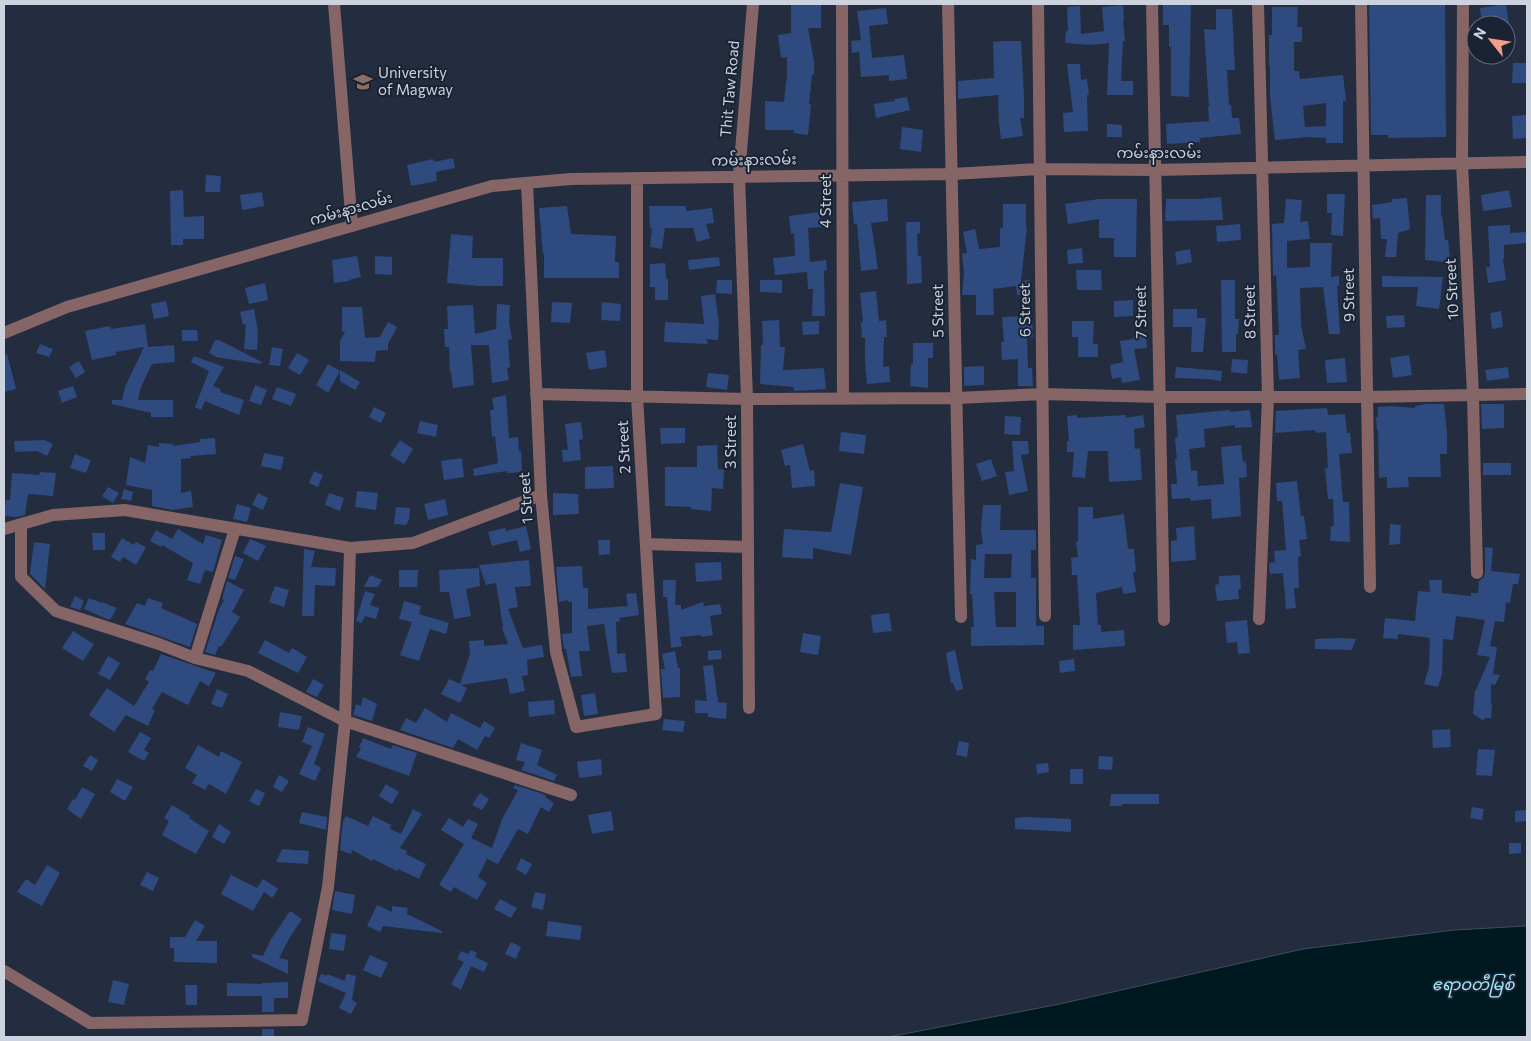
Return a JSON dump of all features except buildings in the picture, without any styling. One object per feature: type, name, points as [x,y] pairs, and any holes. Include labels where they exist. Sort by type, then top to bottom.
[{"type":"street","points":[[334,4],[352,226]]},
{"type":"street","name":"Thit Taw Road","points":[[739,176],[753,4]]},
{"type":"street","name":"4 Street","points":[[842,4],[843,399]]},
{"type":"street","name":"5 Street","points":[[948,4],[961,617]]},
{"type":"street","name":"6 Street","points":[[1038,4],[1045,616]]},
{"type":"street","name":"7 Street","points":[[1152,4],[1164,620]]},
{"type":"street","name":"8 Street","points":[[1258,4],[1268,397],[1259,619]]},
{"type":"street","name":"9 Street","points":[[1361,4],[1370,587]]},
{"type":"street","name":"10 Street","points":[[1463,4],[1462,164],[1473,395],[1476,573]]},
{"type":"street","name":"ကမ်းနားလမ်း","points":[[4,333],[67,307],[492,186],[571,178],[952,174],[1040,169],[1155,170],[1527,162]]},
{"type":"street","name":"3 Street","points":[[739,176],[748,399],[749,708]]},
{"type":"street","name":"2 Street","points":[[637,178],[637,397],[656,714]]},
{"type":"street","name":"1 Street","points":[[528,183],[541,495],[556,652],[576,727],[656,714]]},
{"type":"street","points":[[536,394],[748,399],[843,399],[956,398],[1043,394],[1159,397],[1367,397],[1527,394]]},
{"type":"street","points":[[4,529],[53,516],[125,510],[350,548],[413,542],[541,495]]},
{"type":"street","points":[[21,524],[21,577],[56,611],[159,644],[195,658],[248,671],[345,721],[571,795]]},
{"type":"street","points":[[195,658],[235,529]]},
{"type":"street","points":[[646,544],[748,547]]},
{"type":"street","points":[[4,971],[90,1023],[302,1020],[328,887],[345,721],[350,548]]},
{"type":"water","name":"ဧရာဝတီမြစ်","points":[[1527,926],[1527,1037],[888,1037],[1055,1005],[1303,949],[1454,930]]},
{"type":"place","name":"University of Magway","points":[[363,82]]}]
